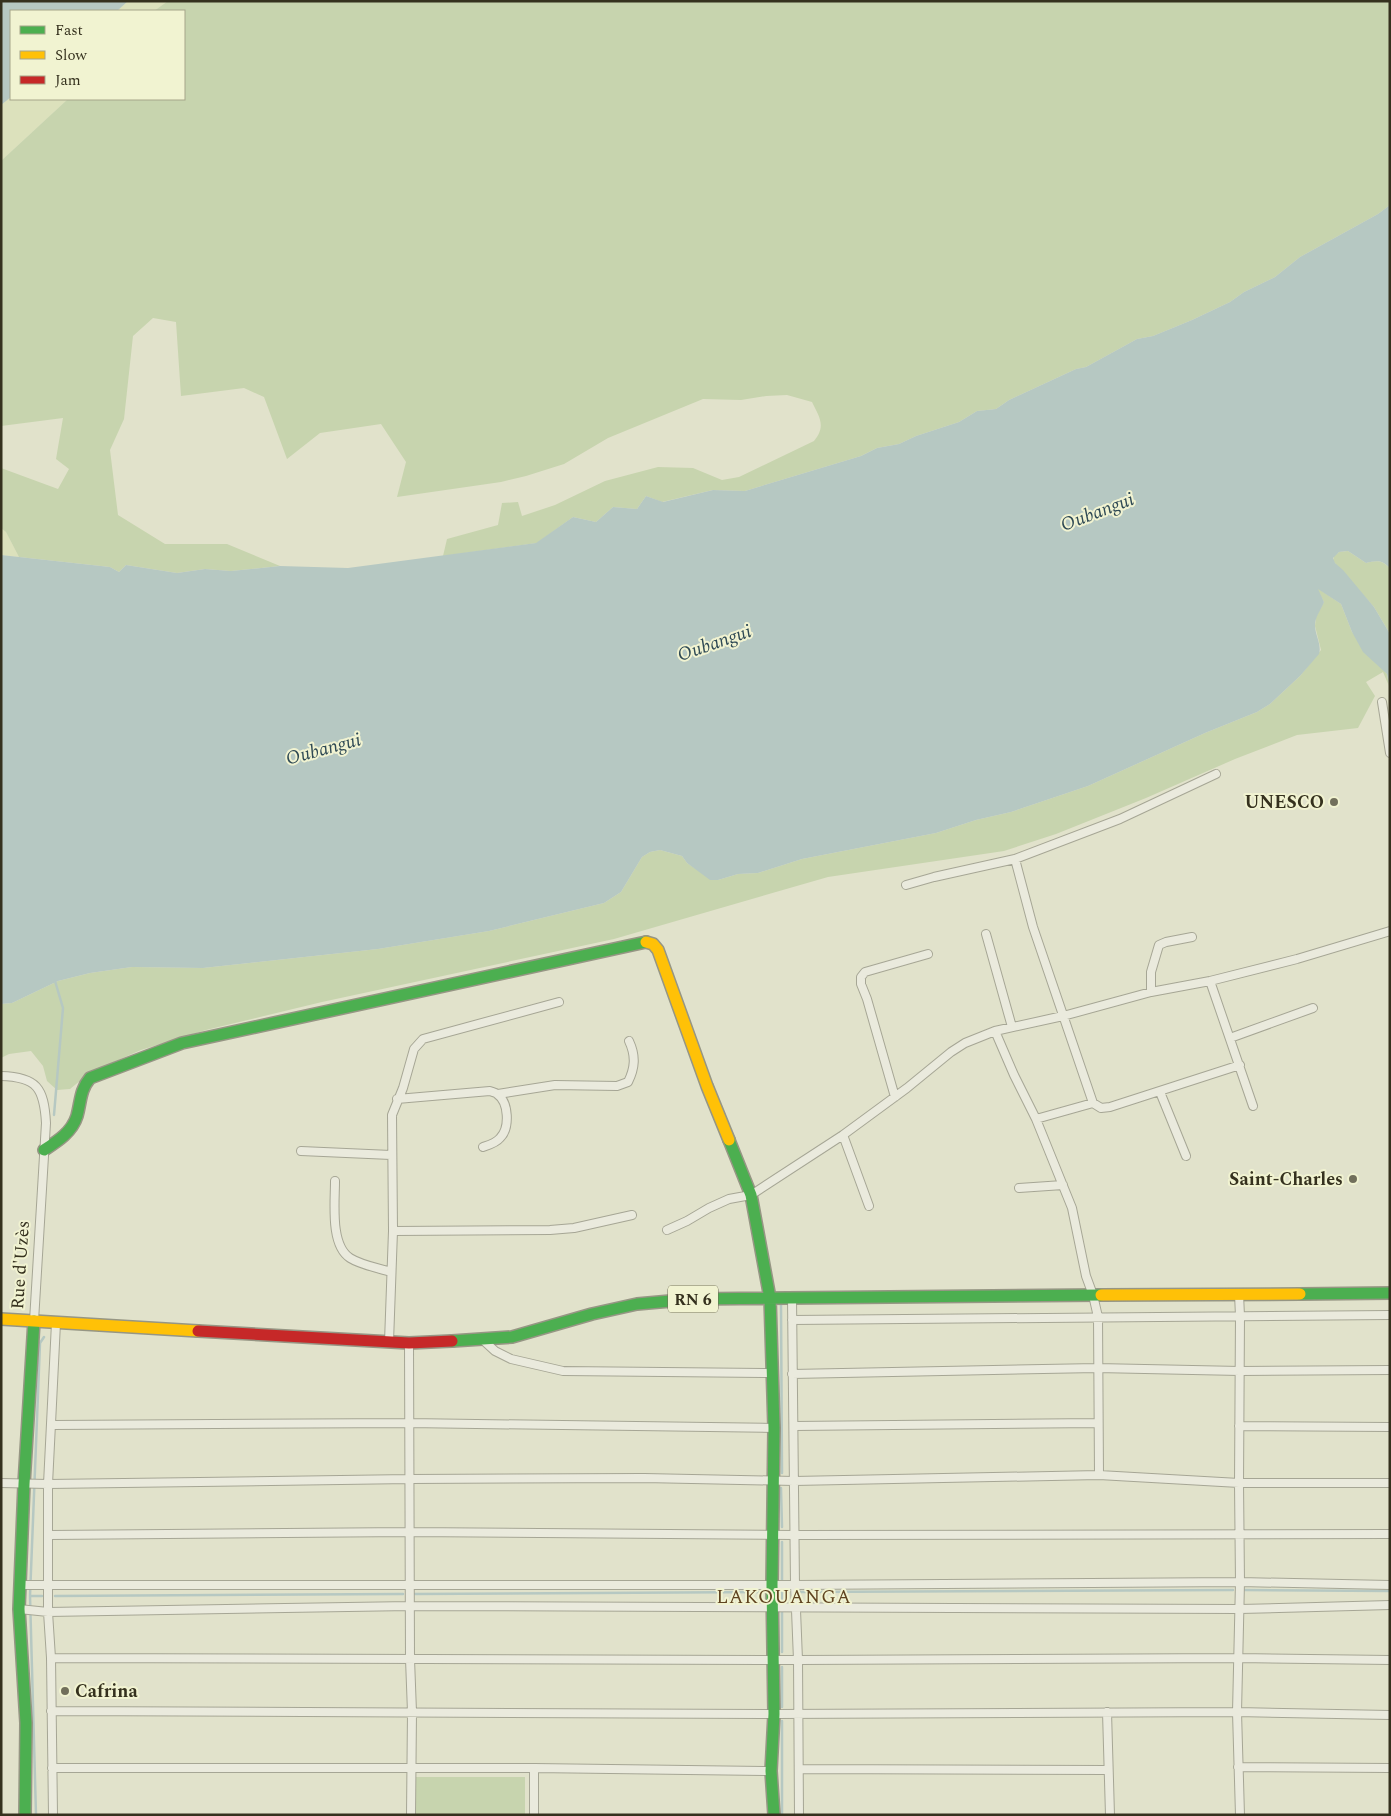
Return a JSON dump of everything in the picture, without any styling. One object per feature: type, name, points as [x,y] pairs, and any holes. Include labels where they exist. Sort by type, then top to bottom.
[{"type":"street","points":[[1382,702],[1390,753]]},
{"type":"street","points":[[906,885],[1016,859],[1120,820],[1216,774]]},
{"type":"street","points":[[1016,859],[1033,927],[1094,1103],[1101,1108],[1110,1107],[1240,1065]]},
{"type":"street","points":[[667,1230],[729,1199],[751,1195],[843,1135],[895,1097],[950,1052],[965,1043],[995,1031],[1063,1016],[1152,992],[1297,959],[1390,930]]},
{"type":"street","points":[[986,934],[1012,1027]]},
{"type":"street","points":[[1152,992],[1151,972],[1159,945],[1192,937]]},
{"type":"street","points":[[44,1150],[65,1136],[76,1120],[83,1085],[90,1078],[182,1043],[646,942],[652,944],[658,950],[707,1086],[751,1195],[770,1298],[774,1428],[772,1585],[774,1714],[771,1771],[774,1815]]},
{"type":"street","points":[[895,1097],[861,984],[861,977],[865,972],[928,954]]},
{"type":"street","points":[[1210,980],[1253,1106]]},
{"type":"street","points":[[389,1342],[393,1232],[392,1115],[414,1049],[423,1039],[559,1002]]},
{"type":"street","points":[[1230,1038],[1313,1008]]},
{"type":"street","points":[[995,1031],[1036,1119],[1072,1208],[1086,1276],[1093,1295],[1098,1317],[1099,1475]]},
{"type":"street","points":[[397,1099],[490,1091],[498,1094],[555,1085],[617,1086],[628,1082],[633,1072],[634,1051],[629,1041]]},
{"type":"street","name":"Rue d'Uzès","points":[[1,1076],[19,1076],[31,1081],[42,1094],[45,1106],[19,1609],[26,1723],[25,1815]]},
{"type":"street","points":[[1160,1092],[1186,1156]]},
{"type":"street","points":[[483,1147],[494,1143],[501,1137],[505,1129],[507,1118],[504,1104],[498,1094]]},
{"type":"street","points":[[1036,1119],[1094,1103]]},
{"type":"street","points":[[843,1135],[869,1206]]},
{"type":"street","points":[[301,1151],[391,1155]]},
{"type":"street","points":[[335,1181],[337,1239],[341,1250],[351,1258],[391,1272]]},
{"type":"street","points":[[1019,1188],[1063,1184]]},
{"type":"street","points":[[393,1232],[550,1230],[574,1228],[632,1215]]},
{"type":"street","name":"RN 6","points":[[1,1319],[409,1343],[512,1337],[592,1314],[637,1304],[693,1300],[1390,1293]]},
{"type":"street","points":[[1239,1294],[1240,1608],[1237,1712],[1240,1815]]},
{"type":"street","points":[[792,1298],[799,1815]]},
{"type":"street","points":[[792,1320],[1390,1315]]},
{"type":"street","points":[[53,1815],[51,1658],[48,1612],[48,1484],[56,1323]]},
{"type":"street","points":[[483,1340],[495,1351],[511,1359],[563,1371],[772,1373]]},
{"type":"street","points":[[409,1343],[411,1815]]},
{"type":"street","points":[[792,1374],[1097,1368],[1240,1371],[1390,1370]]},
{"type":"street","points":[[52,1425],[409,1423],[774,1428]]},
{"type":"street","points":[[794,1426],[1098,1424]]},
{"type":"street","points":[[1239,1426],[1390,1427]]},
{"type":"street","points":[[1,1482],[48,1484],[644,1478],[794,1481],[1099,1475],[1239,1483],[1390,1483]]},
{"type":"street","points":[[49,1535],[409,1532],[795,1535],[1390,1534]]},
{"type":"street","points":[[21,1586],[795,1585],[1240,1582],[1390,1585]]},
{"type":"street","points":[[19,1609],[48,1612],[410,1606],[1240,1608],[1390,1605]]},
{"type":"street","points":[[51,1658],[773,1660],[1238,1658],[1390,1660]]},
{"type":"street","points":[[51,1711],[774,1714],[1237,1712],[1390,1714]]},
{"type":"street","points":[[1107,1712],[1110,1815]]},
{"type":"street","points":[[1238,1767],[1390,1768]]},
{"type":"street","points":[[52,1768],[534,1768],[771,1771]]},
{"type":"street","points":[[534,1768],[534,1815]]},
{"type":"street","points":[[799,1769],[1108,1770]]},
{"type":"green space","points":[[128,1],[168,1],[155,10],[118,10]]},
{"type":"green space","points":[[168,1],[1390,1],[1390,205],[1378,214],[1300,257],[1275,277],[1244,292],[1230,302],[1153,336],[1137,339],[1086,367],[1076,369],[1009,400],[996,409],[977,411],[959,422],[916,436],[899,444],[877,448],[861,456],[745,491],[713,490],[662,502],[646,496],[637,509],[613,507],[596,522],[573,517],[537,543],[443,556],[447,539],[498,525],[502,503],[518,502],[522,516],[555,505],[605,481],[658,467],[693,468],[722,480],[739,477],[814,441],[820,431],[821,422],[812,402],[787,395],[741,400],[703,399],[608,438],[564,464],[501,482],[397,497],[406,462],[381,424],[320,433],[287,459],[264,397],[244,388],[181,396],[176,322],[153,318],[133,336],[124,419],[110,450],[118,515],[165,544],[227,544],[280,566],[231,571],[205,569],[177,573],[126,565],[119,572],[110,567],[19,557],[6,532],[1,528],[1,468],[58,489],[69,469],[56,459],[63,418],[1,426],[1,161],[67,100],[185,100],[185,10],[155,10]]},
{"type":"green space","points":[[10,98],[10,100],[67,100],[1,161],[1,105]]},
{"type":"green space","points":[[1,528],[6,532],[19,557],[1,555]]},
{"type":"green space","points":[[1348,551],[1366,563],[1379,561],[1390,568],[1390,634],[1374,607],[1333,561],[1334,556],[1339,552]]},
{"type":"green space","points":[[1316,587],[1341,604],[1352,632],[1387,674],[1389,686],[1383,672],[1366,682],[1375,696],[1358,728],[1297,735],[1056,834],[1004,851],[828,877],[614,939],[322,1002],[206,1030],[141,1050],[91,1072],[70,1089],[57,1090],[47,1081],[43,1066],[31,1051],[9,1054],[1,1058],[1,1004],[12,1003],[58,981],[90,973],[132,967],[203,968],[378,949],[489,931],[604,903],[621,892],[642,857],[650,852],[660,850],[682,856],[687,863],[696,869],[718,880],[738,874],[758,873],[802,859],[936,833],[976,820],[1011,812],[1088,786],[1205,733],[1257,712],[1270,704],[1300,676],[1321,650],[1315,626],[1316,617],[1324,602]]},
{"type":"green space","points":[[415,1777],[525,1777],[525,1815],[415,1815]]},
{"type":"water","points":[[1,1],[128,1],[118,10],[10,10],[10,98],[1,105]]},
{"type":"water","name":"Oubangui","points":[[1390,205],[1390,568],[1379,561],[1366,563],[1348,551],[1339,552],[1333,558],[1335,563],[1374,607],[1390,634],[1390,688],[1387,674],[1363,652],[1352,632],[1341,604],[1318,589],[1324,602],[1315,622],[1320,647],[1319,654],[1300,676],[1270,704],[1257,712],[1205,733],[1088,786],[1011,812],[976,820],[936,833],[802,859],[758,873],[738,874],[718,880],[710,880],[687,863],[682,856],[660,850],[650,852],[642,857],[621,892],[604,903],[489,931],[378,949],[203,968],[132,967],[90,973],[58,981],[12,1003],[1,1004],[1,555],[110,567],[119,572],[126,565],[177,573],[205,569],[231,571],[280,566],[348,568],[536,543],[573,517],[596,522],[613,507],[637,509],[646,496],[663,502],[713,490],[745,491],[861,456],[877,448],[899,444],[916,436],[959,422],[977,411],[996,409],[1009,400],[1076,369],[1086,367],[1137,339],[1153,336],[1230,302],[1244,292],[1275,277],[1300,257],[1378,214]]},
{"type":"waterway","points":[[54,1115],[63,1008],[55,981]]},
{"type":"waterway","points":[[781,1304],[782,1473]]},
{"type":"waterway","points":[[36,1815],[30,1596],[40,1343],[44,1337]]},
{"type":"waterway","points":[[781,1488],[782,1527]]},
{"type":"waterway","points":[[782,1542],[782,1583]]},
{"type":"waterway","points":[[782,1586],[782,1602]]},
{"type":"waterway","points":[[801,1592],[1233,1590]]},
{"type":"waterway","points":[[1244,1590],[1390,1591]]},
{"type":"waterway","points":[[415,1594],[768,1592]]},
{"type":"waterway","points":[[777,1592],[788,1592]]},
{"type":"waterway","points":[[55,1596],[403,1594]]},
{"type":"waterway","points":[[31,1596],[42,1596]]},
{"type":"waterway","points":[[782,1612],[782,1652]]},
{"type":"waterway","points":[[782,1667],[782,1707]]},
{"type":"waterway","points":[[782,1721],[782,1815]]},
{"type":"traffic: fast","points":[[44,1150],[59,1140],[72,1127],[77,1116],[83,1091],[90,1078],[182,1043],[646,942]]},
{"type":"traffic: fast","points":[[729,1140],[751,1195],[770,1298],[774,1428],[772,1585],[774,1714],[771,1771],[774,1815]]},
{"type":"traffic: fast","points":[[1300,1294],[1390,1293]]},
{"type":"traffic: fast","points":[[452,1341],[512,1337],[592,1314],[637,1304],[693,1299],[1101,1295]]},
{"type":"traffic: fast","points":[[25,1815],[26,1723],[19,1609],[24,1484],[34,1321]]},
{"type":"traffic: slow","points":[[646,942],[653,944],[658,950],[707,1086],[729,1140]]},
{"type":"traffic: slow","points":[[1101,1295],[1300,1294]]},
{"type":"traffic: slow","points":[[1,1319],[198,1331]]},
{"type":"traffic: jam","points":[[198,1331],[409,1343],[452,1341]]},
{"type":"place","name":"UNESCO","points":[[1334,802]]},
{"type":"place","name":"Saint-Charles","points":[[1353,1179]]},
{"type":"place","name":"Cafrina","points":[[65,1691]]},
{"type":"district","name":"LAKOUANGA","points":[[784,1596]]}]
